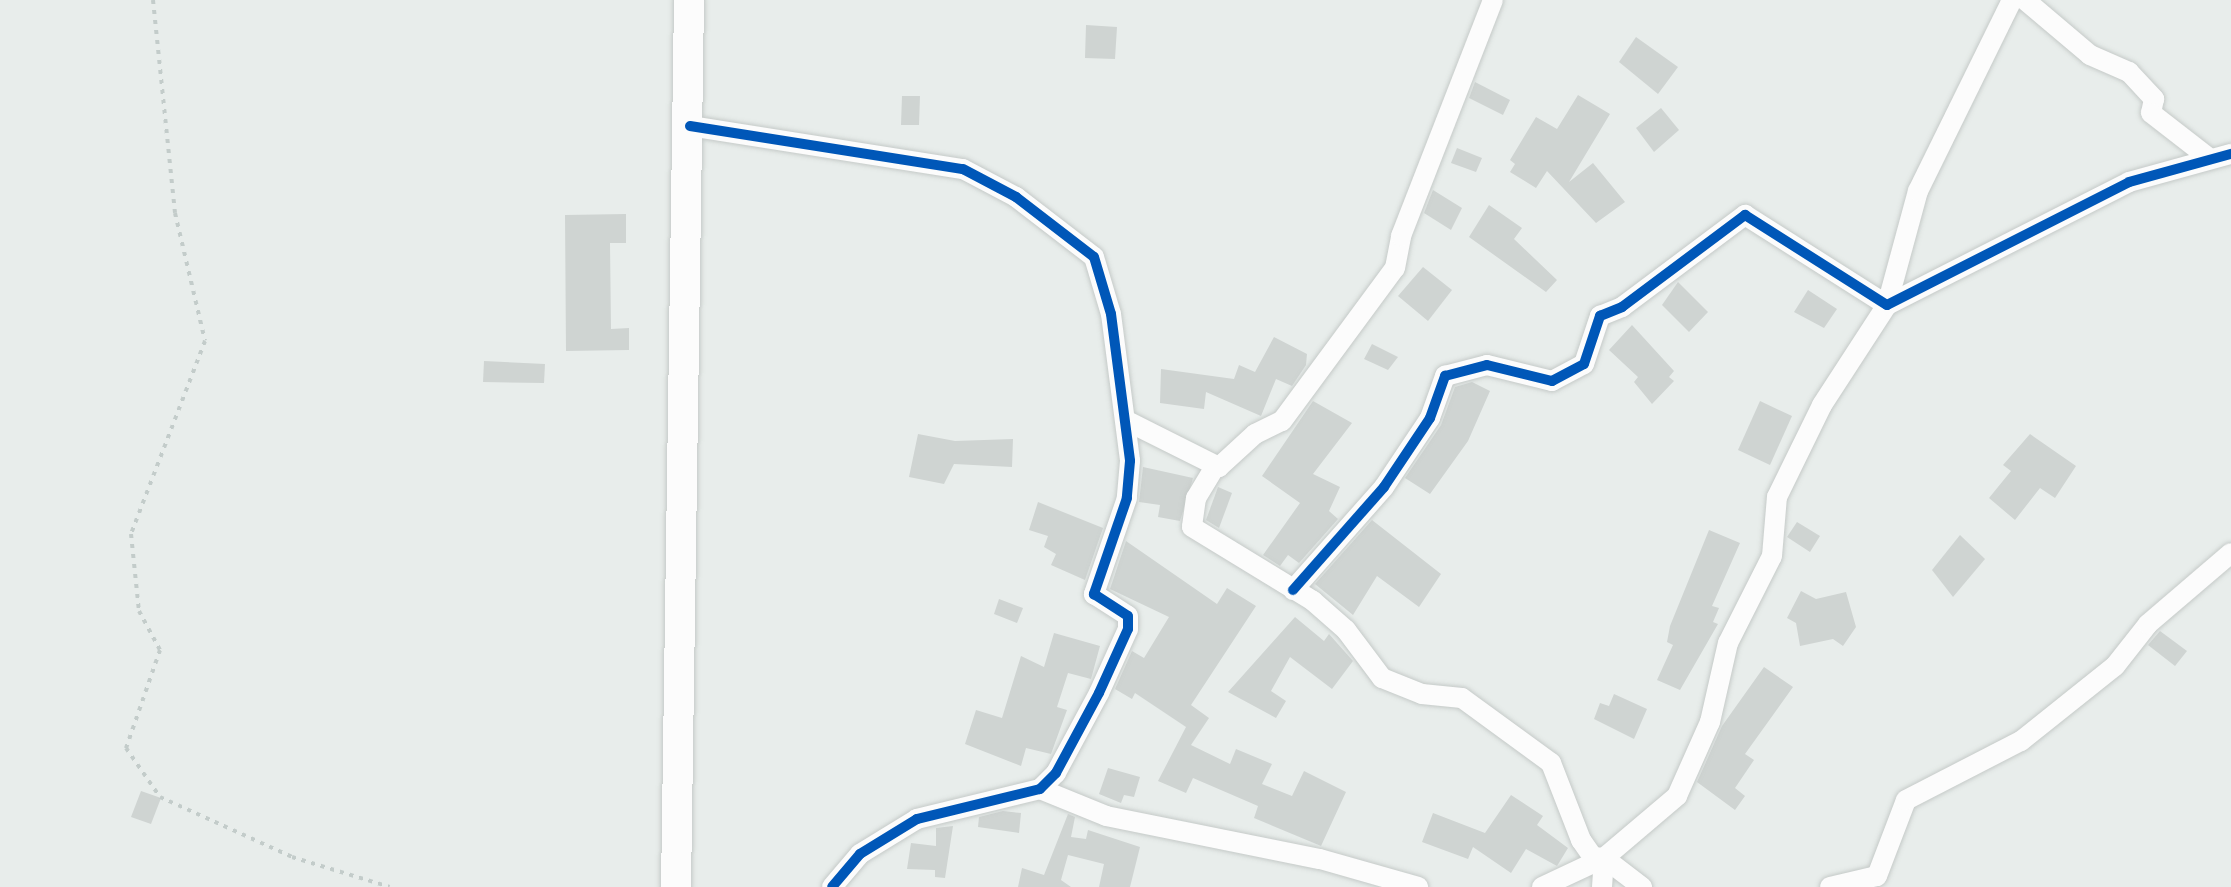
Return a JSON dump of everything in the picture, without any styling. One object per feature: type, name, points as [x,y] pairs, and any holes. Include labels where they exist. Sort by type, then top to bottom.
[{"type":"street","points":[[676,887],[690,126],[689,0]]},
{"type":"street","points":[[1493,0],[1401,236],[1395,268],[1282,421],[1216,465],[1196,498],[1192,527],[1293,590],[1346,630],[1382,678],[1422,694],[1462,698],[1551,763],[1581,840],[1593,857],[1604,858],[1642,887]]},
{"type":"street","points":[[1542,887],[1604,858],[1677,796],[1710,722],[1728,643],[1772,556],[1777,497],[1822,405],[1887,305],[1918,191],[2012,0]]},
{"type":"street","points":[[2025,0],[2090,55],[2129,72],[2154,99],[2151,113],[2209,158]]},
{"type":"street","points":[[690,126],[873,159],[917,159],[963,169],[1016,197],[1094,257],[1111,314],[1127,421],[1127,498],[1094,594],[1128,616],[1128,629],[1056,773],[1040,789],[917,819],[860,854],[832,887]]},
{"type":"street","points":[[1887,305],[2129,182],[2231,154]]},
{"type":"street","points":[[1293,590],[1384,487],[1430,418],[1445,376],[1487,365],[1552,381],[1584,364],[1600,316],[1622,307],[1745,215],[1887,305]]},
{"type":"street","points":[[1127,421],[1216,465]]},
{"type":"street","points":[[1830,887],[1877,876],[1906,800],[2021,741],[2115,666],[2148,624],[2231,553]]},
{"type":"street","points":[[1040,789],[1106,816],[1320,859],[1418,887]]},
{"type":"street","points":[[1602,887],[1604,858]]},
{"type":"path","points":[[153,0],[175,213],[205,341],[131,534],[139,611],[160,650],[126,748],[160,797],[292,857],[390,887]]},
{"type":"building","points":[[1086,25],[1117,27],[1115,59],[1085,58]]},
{"type":"building","points":[[1636,37],[1678,67],[1658,94],[1619,62]]},
{"type":"building","points":[[1475,82],[1510,100],[1503,115],[1469,98]]},
{"type":"building","points":[[1578,95],[1610,114],[1569,182],[1593,163],[1625,202],[1596,223],[1547,171],[1536,188],[1510,172],[1515,164],[1510,160],[1536,117],[1557,129]]},
{"type":"building","points":[[902,96],[920,96],[919,125],[901,125]]},
{"type":"building","points":[[1661,108],[1679,130],[1654,152],[1636,128]]},
{"type":"building","points":[[1457,148],[1482,158],[1476,172],[1451,163]]},
{"type":"building","points":[[1433,190],[1462,208],[1451,230],[1424,213]]},
{"type":"building","points":[[1489,205],[1522,228],[1514,239],[1557,280],[1546,292],[1469,237]]},
{"type":"building","points":[[626,214],[626,243],[610,243],[611,329],[629,328],[629,350],[566,351],[565,215]]},
{"type":"building","points":[[1423,267],[1452,290],[1428,321],[1398,296]]},
{"type":"building","points":[[1678,282],[1708,312],[1689,332],[1662,305]]},
{"type":"building","points":[[1808,290],[1837,309],[1824,328],[1794,312]]},
{"type":"building","points":[[1632,325],[1674,371],[1669,377],[1674,381],[1652,404],[1634,382],[1638,377],[1609,350]]},
{"type":"building","points":[[1274,337],[1307,354],[1306,365],[1292,386],[1276,379],[1261,416],[1206,392],[1204,409],[1160,403],[1161,369],[1234,379],[1239,365],[1255,372]]},
{"type":"building","points":[[1372,344],[1398,357],[1388,370],[1364,359]]},
{"type":"building","points":[[484,361],[545,364],[544,383],[483,382]]},
{"type":"building","points":[[1472,382],[1490,391],[1468,441],[1430,494],[1405,478],[1441,425],[1455,387]]},
{"type":"building","points":[[1313,401],[1352,423],[1313,474],[1340,487],[1329,511],[1338,519],[1299,563],[1288,555],[1280,566],[1263,555],[1300,503],[1262,476]]},
{"type":"building","points":[[1760,401],[1792,416],[1770,465],[1738,450]]},
{"type":"building","points":[[918,434],[955,441],[1013,439],[1012,467],[954,464],[944,484],[909,477]]},
{"type":"building","points":[[2030,434],[2076,466],[2055,498],[2040,488],[2015,520],[1989,498],[2011,471],[2003,465]]},
{"type":"building","points":[[1143,467],[1193,478],[1180,521],[1158,517],[1160,505],[1139,502]]},
{"type":"building","points":[[1218,487],[1232,493],[1219,528],[1206,520]]},
{"type":"building","points":[[1038,502],[1103,528],[1085,580],[1051,565],[1056,554],[1044,547],[1048,536],[1029,530]]},
{"type":"building","points":[[1372,520],[1441,574],[1419,607],[1377,576],[1353,615],[1315,584]]},
{"type":"building","points":[[1797,522],[1820,536],[1810,552],[1787,537]]},
{"type":"building","points":[[1709,530],[1740,543],[1712,606],[1719,608],[1713,622],[1718,624],[1680,690],[1657,680],[1673,645],[1667,642],[1670,626]]},
{"type":"building","points":[[1960,535],[1985,559],[1953,597],[1932,570]]},
{"type":"building","points":[[1126,541],[1217,604],[1227,588],[1256,606],[1191,705],[1209,718],[1191,745],[1230,764],[1236,749],[1272,764],[1262,784],[1292,796],[1304,771],[1346,792],[1321,846],[1254,818],[1258,806],[1193,778],[1186,793],[1158,781],[1186,727],[1135,693],[1132,699],[1115,689],[1132,651],[1144,658],[1169,617],[1110,589]]},
{"type":"building","points":[[1801,591],[1816,599],[1846,592],[1856,627],[1843,646],[1833,639],[1800,646],[1796,623],[1787,618]]},
{"type":"building","points":[[999,599],[1023,608],[1017,623],[994,614]]},
{"type":"building","points":[[1295,617],[1324,641],[1329,634],[1353,661],[1332,689],[1290,657],[1271,691],[1286,701],[1276,718],[1228,692]]},
{"type":"building","points":[[2160,631],[2187,651],[2175,666],[2148,645]]},
{"type":"building","points":[[1054,633],[1100,646],[1091,679],[1068,673],[1057,707],[1067,710],[1051,754],[1026,748],[1021,766],[965,744],[976,710],[1002,718],[1021,656],[1044,667]]},
{"type":"building","points":[[1764,667],[1793,687],[1745,754],[1754,760],[1735,788],[1745,796],[1735,810],[1697,782],[1722,726]]},
{"type":"building","points":[[1614,694],[1647,709],[1634,739],[1594,719],[1600,703],[1609,706]]},
{"type":"building","points":[[1108,768],[1140,777],[1134,797],[1124,795],[1121,803],[1099,794]]},
{"type":"building","points":[[141,791],[161,798],[151,824],[131,817]]},
{"type":"building","points":[[1511,795],[1543,816],[1537,825],[1568,848],[1557,866],[1526,849],[1511,873],[1473,847],[1468,859],[1422,842],[1433,813],[1485,833]]},
{"type":"building","points":[[1003,811],[1021,813],[1019,833],[978,827],[979,817]]},
{"type":"building","points":[[1068,814],[1075,817],[1071,837],[1086,839],[1088,830],[1140,847],[1130,887],[1099,887],[1104,864],[1068,855],[1061,880],[1071,887],[1018,887],[1022,868],[1044,875]]},
{"type":"building","points":[[953,826],[945,878],[935,877],[935,870],[907,869],[911,843],[936,846],[936,828]]},
{"type":"cycle path","points":[[690,126],[963,169],[1016,197],[1094,257],[1111,314],[1130,461],[1127,498],[1094,594],[1128,616],[1128,629],[1099,693],[1056,773],[1040,789],[917,819],[860,854],[832,887]]},
{"type":"cycle path","points":[[1293,590],[1384,487],[1430,418],[1445,376],[1487,365],[1552,381],[1584,364],[1600,316],[1622,307],[1745,215],[1887,305],[2129,182],[2231,154]]}]
